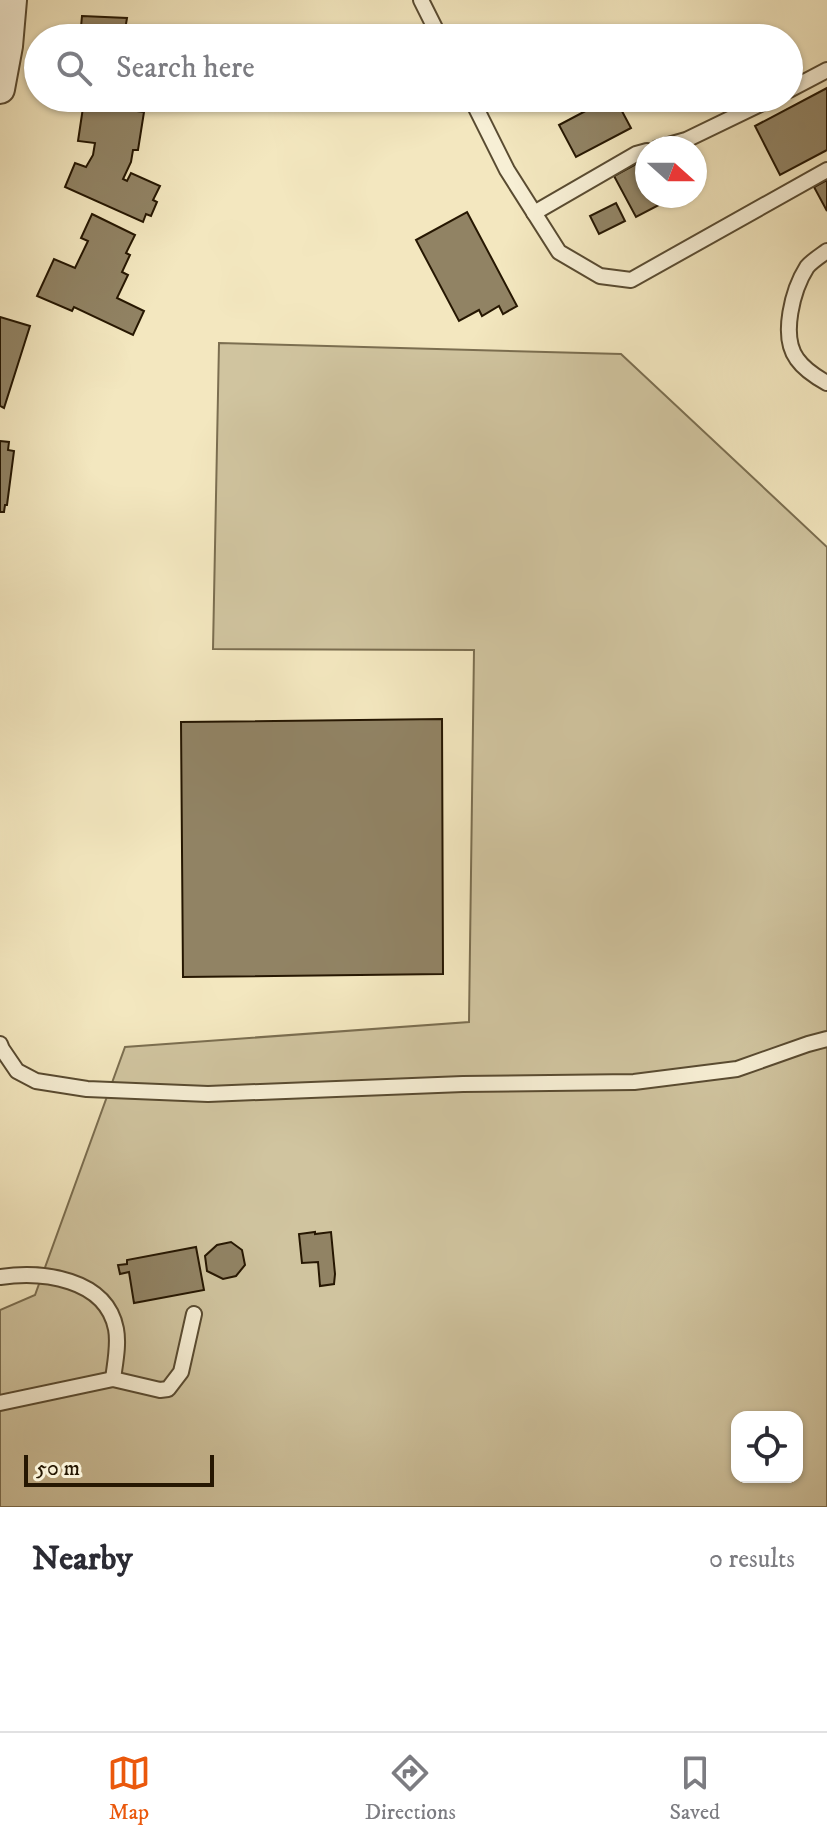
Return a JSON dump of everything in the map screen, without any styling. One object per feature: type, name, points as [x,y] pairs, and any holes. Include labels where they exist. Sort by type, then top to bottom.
[{"type":"street","points":[[0,89],[12,0]]},
{"type":"lane","points":[[421,0],[433,24]]},
{"type":"lane","points":[[803,83],[827,70]]},
{"type":"lane","points":[[478,112],[507,170],[559,252],[600,276],[631,280],[827,170]]},
{"type":"lane","points":[[694,136],[744,112]]},
{"type":"lane","points":[[534,213],[635,155]]},
{"type":"lane","points":[[827,251],[809,264],[793,293],[788,331],[795,358],[827,383]]},
{"type":"lane","points":[[0,1044],[17,1071],[36,1081],[87,1089],[208,1094],[463,1084],[634,1082],[737,1069],[827,1039]]},
{"type":"lane","points":[[0,1277],[24,1274],[76,1283],[96,1293],[110,1312],[115,1326],[117,1342],[113,1379]]},
{"type":"lane","points":[[0,1403],[113,1379],[160,1390],[168,1389],[181,1372],[194,1314]]},
{"type":"shaded area","points":[[219,343],[621,354],[827,547],[827,1507],[0,1507],[0,1310],[35,1295],[125,1047],[469,1022],[474,650],[213,649]]},
{"type":"building","points":[[82,16],[127,18],[126,24],[81,24]]},
{"type":"building","points":[[827,88],[827,150],[780,175],[755,126],[782,112],[803,112],[803,101]]},
{"type":"building","points":[[82,112],[144,112],[138,150],[133,150],[123,179],[127,181],[131,173],[160,186],[153,200],[157,202],[151,216],[146,214],[143,222],[65,187],[75,163],[86,167],[93,155],[95,143],[78,141]]},
{"type":"building","points":[[584,112],[622,112],[631,128],[576,157],[559,125]]},
{"type":"building","points":[[635,165],[635,208],[653,208],[636,217],[614,176]]},
{"type":"building","points":[[827,180],[827,211],[814,187]]},
{"type":"building","points":[[616,203],[625,221],[599,234],[590,216]]},
{"type":"building","points":[[467,212],[517,306],[503,314],[499,306],[482,316],[479,310],[459,321],[416,240]]},
{"type":"building","points":[[92,214],[135,235],[126,253],[130,255],[122,272],[128,275],[117,298],[144,311],[133,335],[74,307],[72,311],[37,296],[54,259],[75,268],[88,241],[81,238]]},
{"type":"building","points":[[0,317],[30,326],[4,408],[0,406]]},
{"type":"building","points":[[0,441],[9,442],[8,450],[14,451],[4,512],[0,512]]},
{"type":"building","points":[[442,719],[443,974],[183,977],[181,722]]},
{"type":"building","points":[[331,1232],[334,1284],[320,1286],[318,1262],[302,1263],[299,1234]]},
{"type":"building","points":[[231,1242],[242,1250],[245,1265],[236,1276],[223,1279],[207,1271],[205,1256],[217,1245]]},
{"type":"building","points":[[196,1247],[204,1290],[134,1303],[129,1272],[120,1274],[118,1265],[127,1264],[127,1260]]}]
